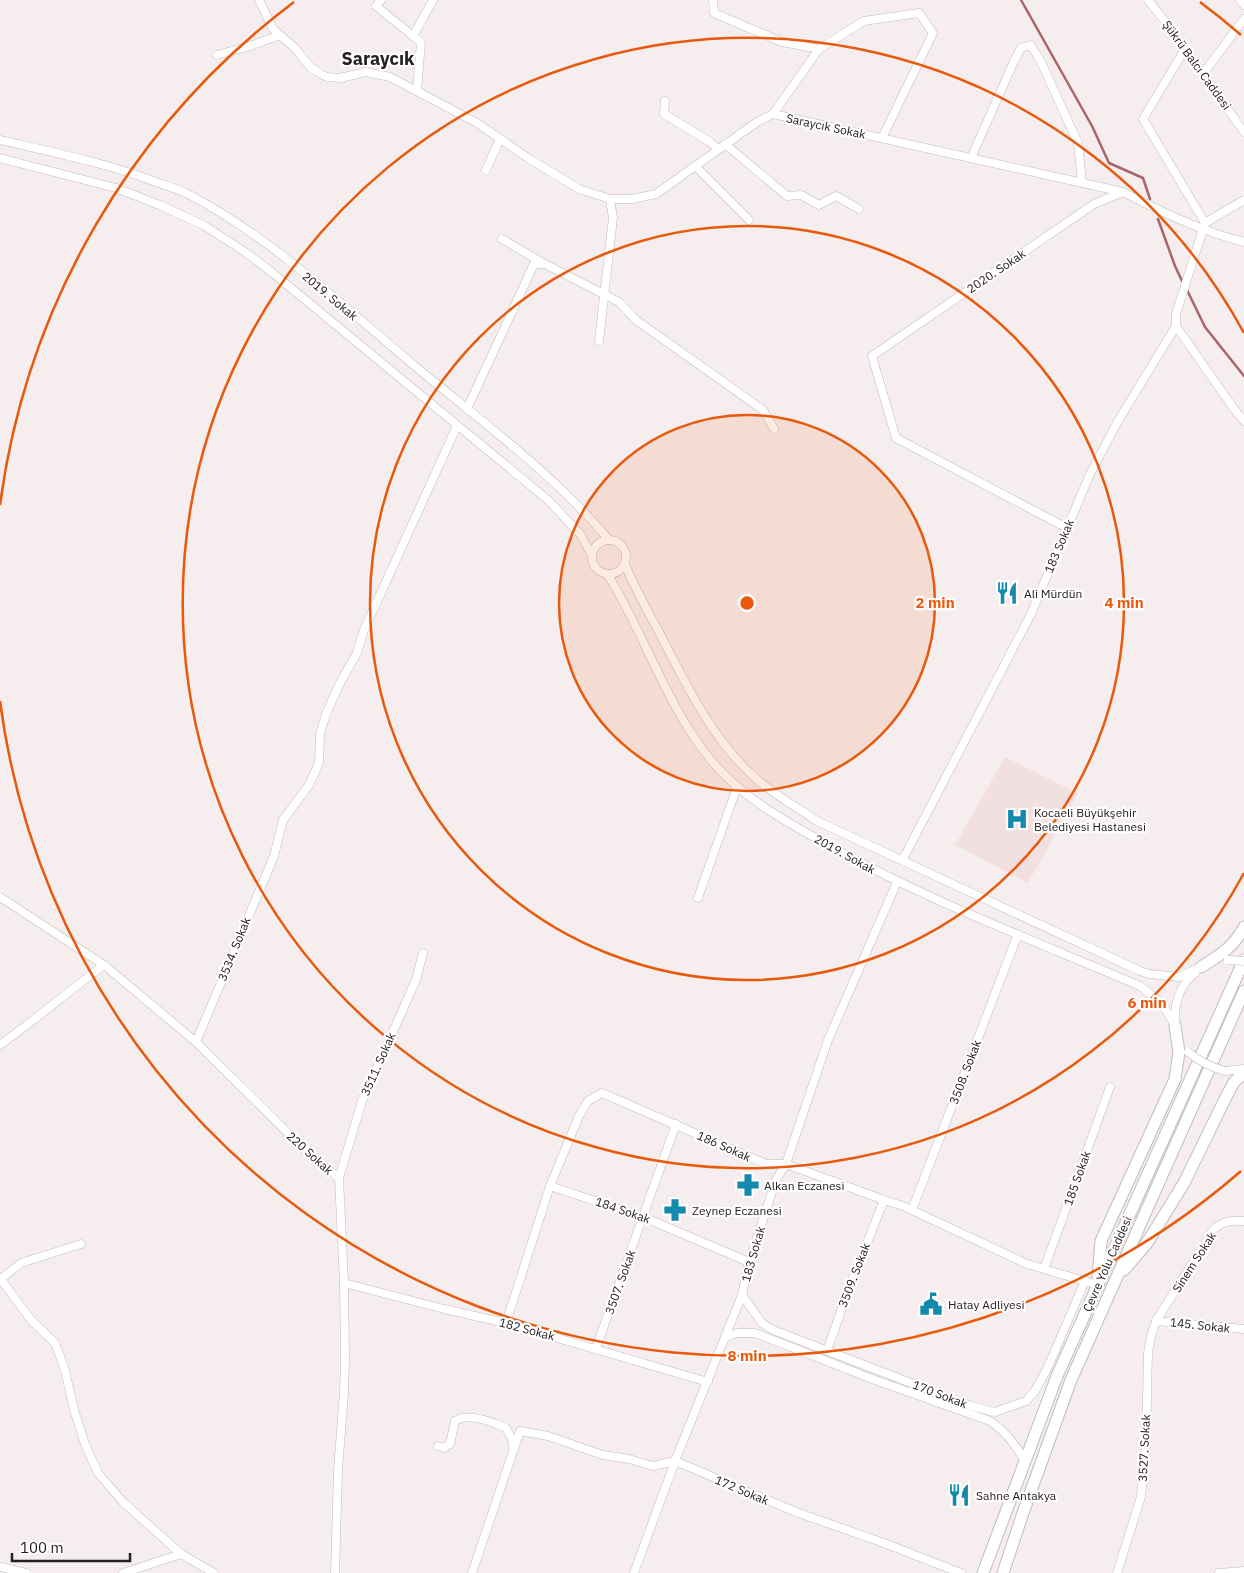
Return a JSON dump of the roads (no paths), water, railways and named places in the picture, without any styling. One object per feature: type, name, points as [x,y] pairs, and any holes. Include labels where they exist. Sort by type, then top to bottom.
[{"type":"highway","points":[[1201,968],[1223,954],[1233,944],[1244,927]]},
{"type":"highway","name":"Çevre Yolu Caddesi","points":[[983,1573],[1057,1376],[1244,961]]},
{"type":"highway","name":"Çevre Yolu Caddesi","points":[[1003,1573],[1071,1380],[1244,991]]},
{"type":"highway","points":[[1098,1285],[1101,1240],[1174,1079],[1178,1052],[1175,1026]]},
{"type":"highway","points":[[1116,1279],[1147,1243],[1184,1183],[1234,1082],[1244,1073]]},
{"type":"street","name":"Saraycık Sokak","points":[[259,0],[273,29],[296,48],[311,68],[327,77],[340,78],[366,72],[390,77],[477,123],[579,189],[610,199],[632,199],[656,194],[757,122],[773,114],[1123,192],[1163,212],[1204,226],[1216,234],[1244,242]]},
{"type":"street","points":[[381,0],[376,6],[421,42],[417,90]]},
{"type":"street","points":[[413,36],[433,0]]},
{"type":"street","points":[[713,0],[714,13],[782,42],[819,49]]},
{"type":"street","name":"Şükrü Balcı Caddesi","points":[[1148,0],[1185,48],[1244,132]]},
{"type":"street","points":[[1240,0],[1244,5]]},
{"type":"street","points":[[773,114],[819,49],[864,22],[919,13],[933,33],[882,138]]},
{"type":"street","points":[[1203,74],[1244,19]]},
{"type":"street","points":[[217,55],[280,35]]},
{"type":"street","points":[[971,158],[1015,59],[1021,48],[1031,45],[1078,144],[1082,183]]},
{"type":"street","points":[[1185,48],[1143,119],[1204,226],[1244,200]]},
{"type":"street","points":[[665,101],[664,114],[721,147],[787,196],[801,195],[819,205],[836,196],[859,209]]},
{"type":"street","points":[[486,170],[500,139]]},
{"type":"street","name":"2019. Sokak","points":[[0,140],[136,174],[186,193],[240,224],[304,274],[467,409],[552,480],[587,513],[609,540],[620,544],[624,548],[625,564],[701,712],[725,745],[752,775],[817,821],[903,859],[1140,971],[1179,977],[1214,962],[1228,960],[1244,961]]},
{"type":"street","name":"2019. Sokak","points":[[0,158],[116,188],[205,226],[274,274],[548,500],[581,534],[592,556],[595,567],[608,575],[622,598],[677,712],[709,758],[730,782],[770,812],[897,882],[1140,986],[1166,1008],[1180,1040],[1188,1052],[1205,1064],[1226,1071],[1244,1069]]},
{"type":"street","points":[[695,166],[748,220]]},
{"type":"street","name":"2020. Sokak","points":[[1067,528],[896,438],[872,356],[1094,204],[1123,192]]},
{"type":"street","points":[[599,341],[613,218],[610,199]]},
{"type":"street","name":"183 Sokak","points":[[903,859],[1031,614],[1090,474],[1110,436],[1176,326],[1176,314],[1204,226]]},
{"type":"street","points":[[502,240],[620,302],[636,320],[762,410],[774,429]]},
{"type":"street","points":[[467,409],[534,264],[545,264]]},
{"type":"street","points":[[1176,326],[1234,410],[1244,421]]},
{"type":"street","name":"3534. Sokak","points":[[196,1042],[274,856],[283,820],[309,785],[319,763],[320,734],[326,714],[340,683],[357,653],[364,630],[456,426]]},
{"type":"street","points":[[592,556],[596,547],[609,540]]},
{"type":"street","points":[[608,575],[618,572],[625,564]]},
{"type":"street","points":[[698,898],[737,787]]},
{"type":"street","name":"183 Sokak","points":[[634,1573],[675,1461],[742,1295],[749,1262],[776,1180],[786,1164],[828,1040],[897,882]]},
{"type":"street","name":"220 Sokak","points":[[0,897],[104,965],[196,1042],[310,1154],[339,1178],[344,1283],[344,1392],[338,1470],[335,1573]]},
{"type":"street","name":"3508. Sokak","points":[[912,1210],[1018,934]]},
{"type":"street","name":"3511. Sokak","points":[[339,1178],[362,1100],[416,980],[423,952]]},
{"type":"street","points":[[0,1045],[42,1015],[63,996],[104,965]]},
{"type":"street","points":[[1175,1026],[1175,1009],[1179,992],[1188,978],[1201,968]]},
{"type":"street","name":"185 Sokak","points":[[1044,1270],[1110,1087]]},
{"type":"street","name":"186 Sokak","points":[[506,1323],[550,1186],[579,1116],[588,1101],[602,1093],[766,1164],[786,1164],[912,1210],[1027,1264],[1098,1285]]},
{"type":"street","name":"3507. Sokak","points":[[596,1348],[676,1124]]},
{"type":"street","name":"184 Sokak","points":[[550,1186],[643,1217],[749,1262]]},
{"type":"street","name":"3509. Sokak","points":[[828,1351],[848,1291],[884,1200]]},
{"type":"street","name":"Sinem Sokak","points":[[1156,1321],[1214,1229],[1229,1221],[1244,1221]]},
{"type":"street","points":[[81,1244],[21,1264],[1,1279],[31,1320],[54,1343],[64,1367],[85,1444],[98,1473],[123,1502],[181,1554],[214,1573]]},
{"type":"street","name":"170 Sokak","points":[[742,1295],[762,1323],[773,1330],[971,1406],[995,1412],[1026,1401],[1035,1391],[1048,1369],[1085,1281]]},
{"type":"street","name":"182 Sokak","points":[[344,1283],[506,1323],[708,1382]]},
{"type":"street","name":"145. Sokak","points":[[1156,1321],[1244,1329]]},
{"type":"street","name":"3527. Sokak","points":[[1117,1573],[1141,1497],[1146,1446],[1148,1353],[1156,1321]]},
{"type":"street","name":"170 Sokak","points":[[726,1337],[737,1333],[755,1333],[876,1380],[990,1421],[1001,1428],[1013,1441],[1025,1461]]},
{"type":"street","points":[[438,1446],[444,1448],[450,1444],[455,1421],[464,1417],[498,1424],[506,1428],[512,1439],[514,1449]]},
{"type":"street","points":[[472,1573],[520,1431],[548,1436],[603,1455],[629,1459],[653,1466],[675,1461]]},
{"type":"street","name":"172 Sokak","points":[[675,1461],[796,1512],[961,1573]]},
{"type":"street","points":[[123,1573],[181,1554]]},
{"type":"street","points":[[0,1566],[26,1573]]},
{"type":"street","points":[[1218,1573],[1244,1570]]},
{"type":"waterway","points":[[1021,0],[1092,126],[1109,163],[1143,178],[1150,199]]},
{"type":"waterway","points":[[1158,219],[1183,283]]},
{"type":"waterway","points":[[1187,290],[1205,327],[1244,376]]},
{"type":"place","name":"Ali Mürdün","points":[[1007,593]]},
{"type":"place","name":"Kocaeli Büyükşehir Belediyesi Hastanesi","points":[[1017,819]]},
{"type":"place","name":"Alkan Eczanesi","points":[[748,1185]]},
{"type":"place","name":"Zeynep Eczanesi","points":[[675,1210]]},
{"type":"place","name":"Hatay Adliyesi","points":[[931,1304]]},
{"type":"place","name":"Sahne Antakya","points":[[959,1495]]},
{"type":"district","name":"Saraycık","points":[[378,58]]}]
